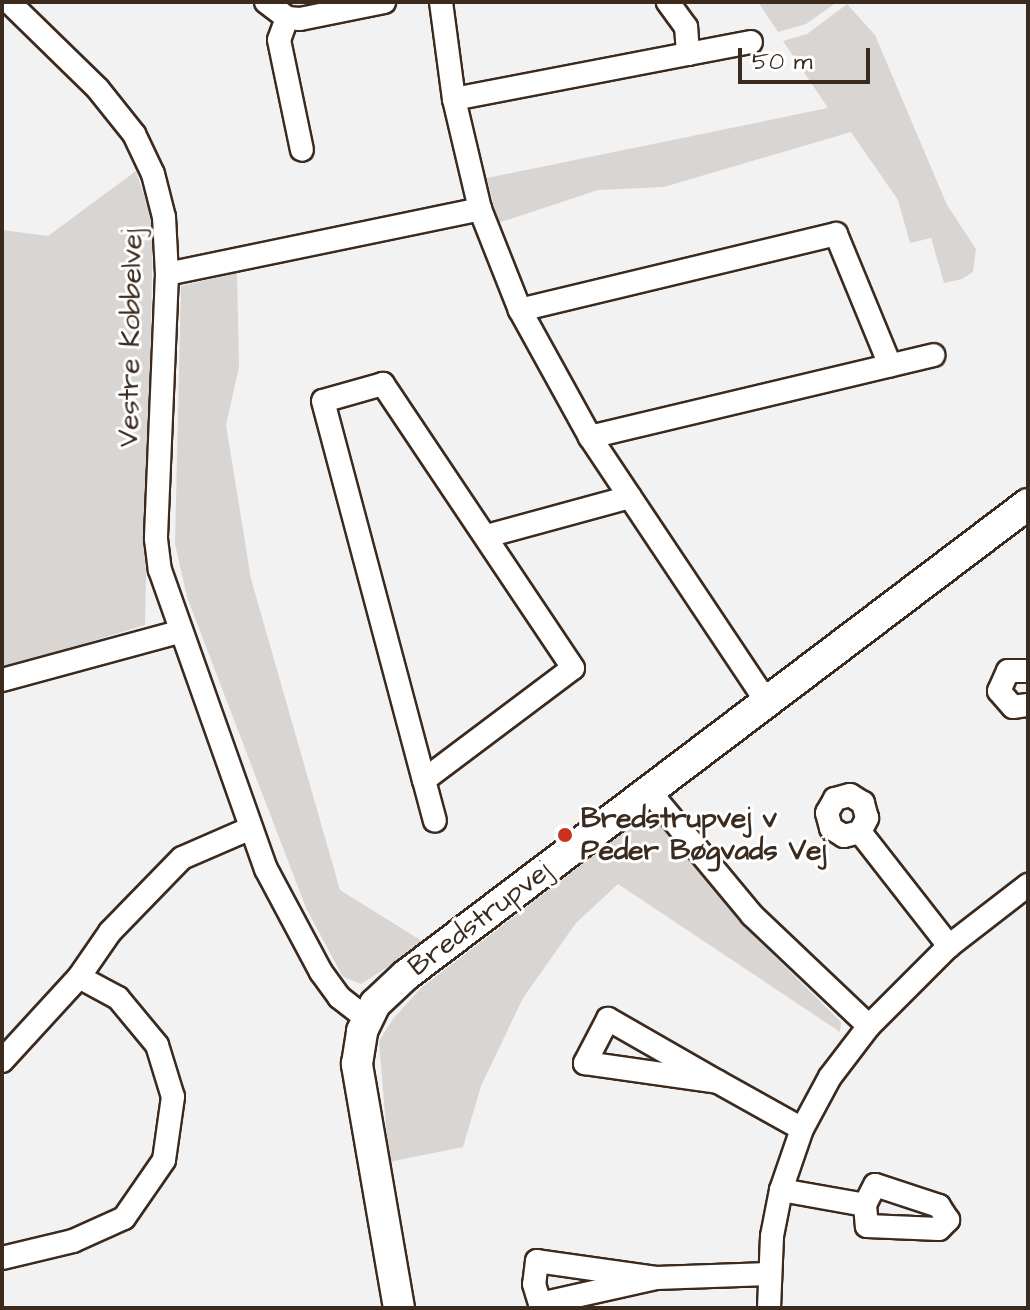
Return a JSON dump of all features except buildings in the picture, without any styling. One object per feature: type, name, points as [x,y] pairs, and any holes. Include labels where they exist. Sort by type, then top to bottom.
[{"type":"street","name":"Vestre Kobbelvej","points":[[9,2],[98,89],[134,134],[153,174],[164,217],[167,274],[156,539],[179,632],[266,869],[321,972],[339,997],[366,1018]]},
{"type":"street","points":[[266,2],[287,18],[384,2]]},
{"type":"street","points":[[441,2],[454,99],[480,209],[520,310],[590,437],[768,704]]},
{"type":"street","points":[[668,2],[686,27],[688,54]]},
{"type":"street","points":[[287,18],[279,40],[302,150]]},
{"type":"street","points":[[454,99],[751,42]]},
{"type":"street","points":[[167,274],[480,209]]},
{"type":"street","points":[[520,310],[836,234],[890,365]]},
{"type":"street","points":[[590,437],[933,355]]},
{"type":"street","points":[[424,780],[573,668],[383,384],[323,401],[424,780],[435,821]]},
{"type":"street","points":[[487,536],[630,497]]},
{"type":"street","name":"Bredstrupvej","points":[[366,1018],[406,975],[768,704],[1028,504]]},
{"type":"street","points":[[2,680],[179,632]]},
{"type":"street","points":[[1028,671],[1008,671],[999,691],[1013,707],[1028,705]]},
{"type":"street","points":[[649,791],[752,915],[869,1026]]},
{"type":"street","points":[[2,1061],[79,977],[110,932],[182,858],[251,828]]},
{"type":"street","points":[[860,832],[949,946]]},
{"type":"street","points":[[769,1308],[769,1274],[781,1190],[802,1129],[830,1077],[869,1026],[949,946],[1026,890]]},
{"type":"street","points":[[2,1258],[73,1241],[124,1218],[164,1160],[173,1097],[157,1045],[118,998],[79,977]]},
{"type":"street","points":[[366,1018],[357,1064],[399,1308]]},
{"type":"street","points":[[718,1082],[585,1063],[608,1019],[802,1129]]},
{"type":"street","points":[[781,1190],[865,1205]]},
{"type":"street","points":[[656,1278],[540,1304],[534,1284],[537,1261],[656,1278],[769,1274]]},
{"type":"shaded area","points":[[758,2],[837,2],[806,24],[778,32]]},
{"type":"shaded area","points":[[847,4],[875,35],[947,205],[976,249],[973,272],[962,279],[944,283],[931,238],[910,243],[898,200],[851,132],[664,187],[598,190],[498,223],[487,178],[828,108],[783,41],[807,34]]},
{"type":"shaded area","points":[[136,171],[153,223],[145,625],[2,669],[2,230],[48,236]]},
{"type":"shaded area","points":[[237,273],[239,367],[226,425],[251,579],[340,890],[425,943],[361,984],[343,977],[306,908],[187,597],[175,544],[181,286]]},
{"type":"shaded area","points":[[649,813],[748,930],[841,1022],[840,1032],[618,884],[576,923],[523,998],[481,1086],[463,1147],[389,1162],[379,1041],[393,1019],[421,988]]},
{"type":"place","name":"Bredstrupvej v Peder Bøgvads Vej","points":[[565,835]]}]
